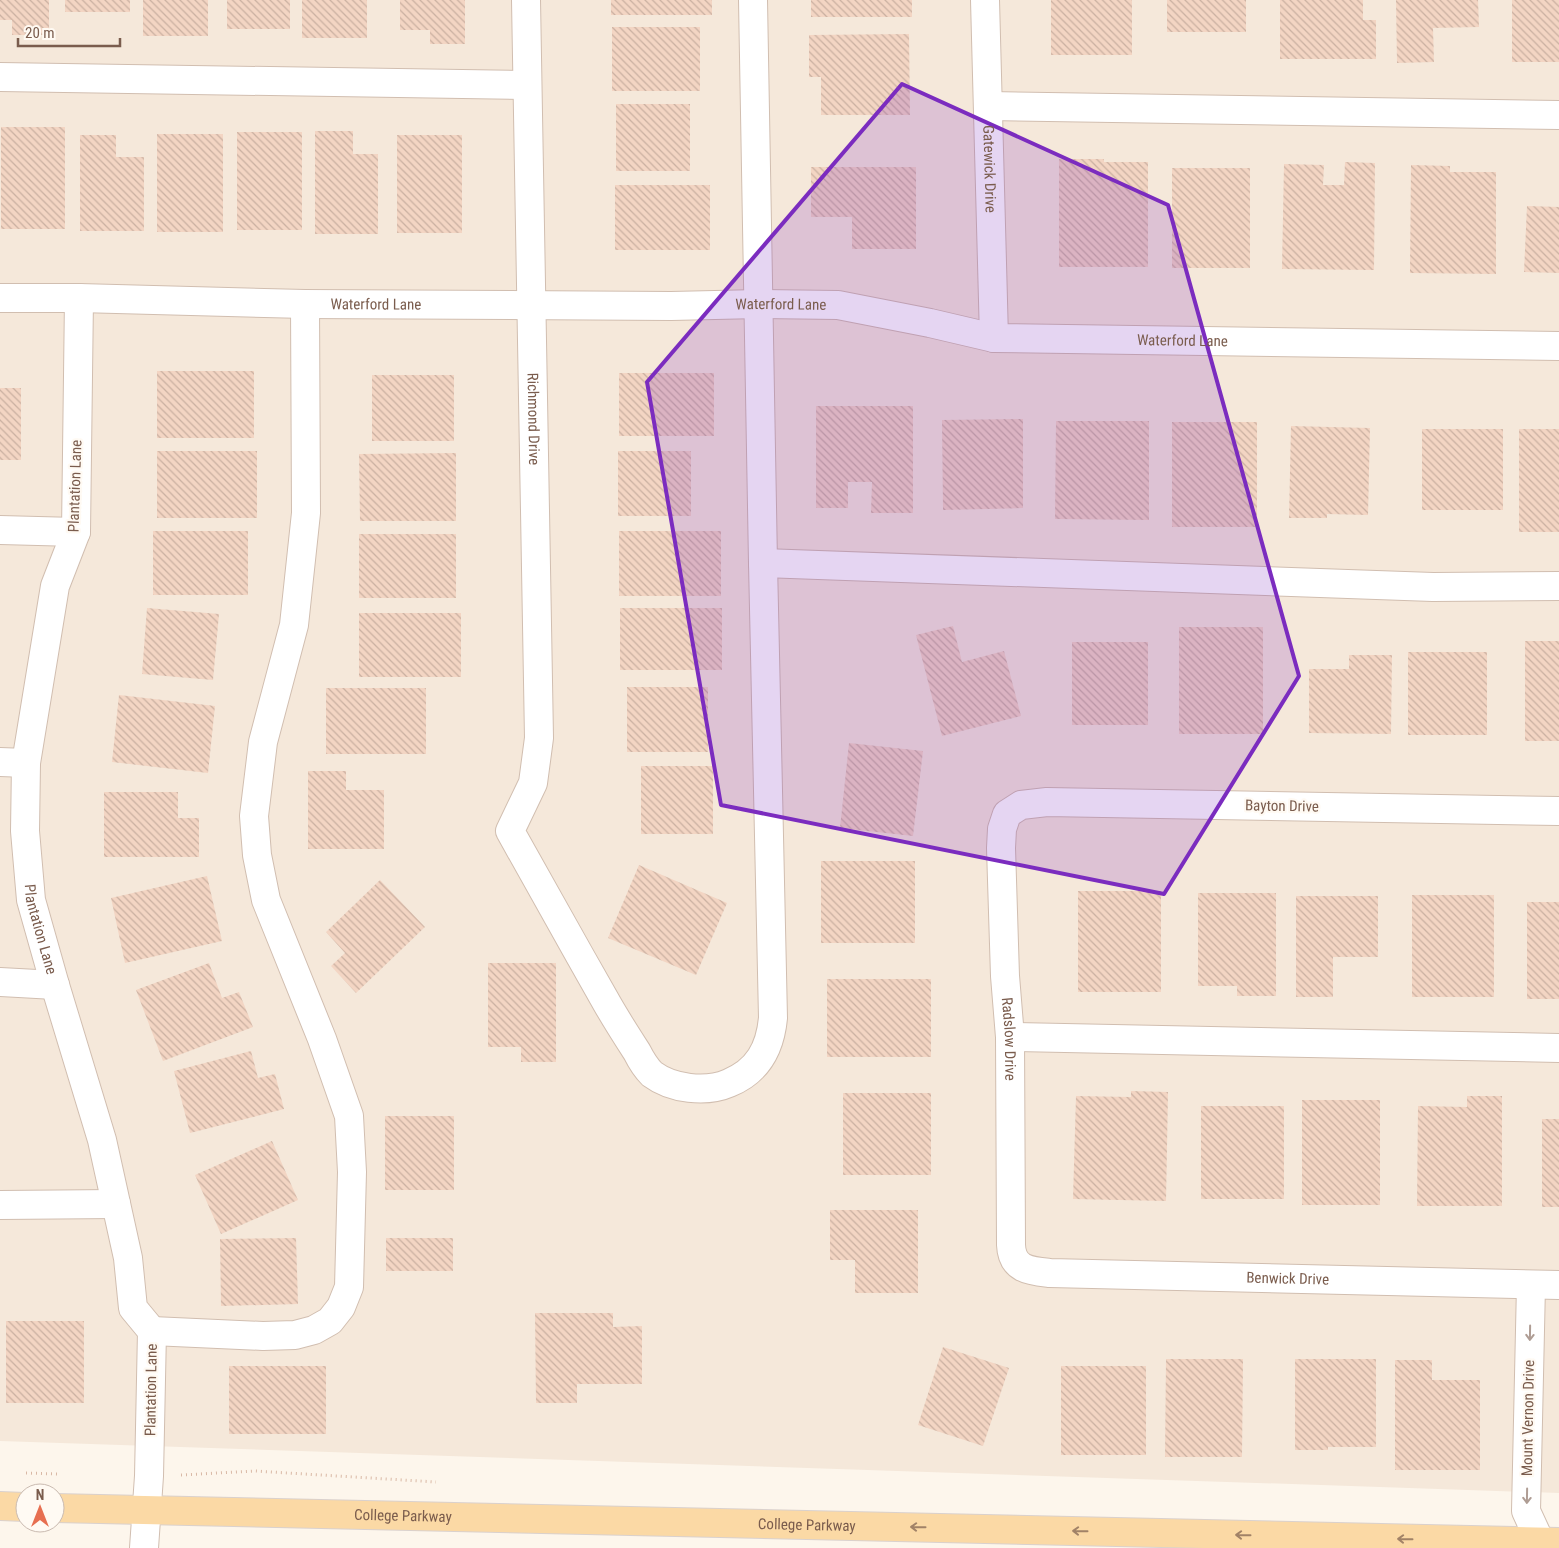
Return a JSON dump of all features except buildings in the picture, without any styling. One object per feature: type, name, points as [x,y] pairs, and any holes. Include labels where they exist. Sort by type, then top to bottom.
[{"type":"main road","points":[[0,1506],[15,1507]]},
{"type":"main road","name":"College Parkway","points":[[65,1508],[1548,1544]]},
{"type":"street","name":"Richmond Drive","points":[[526,0],[539,738],[533,783],[510,831],[623,1032],[648,1070],[666,1081],[689,1088],[726,1084],[749,1071],[764,1054],[772,1032],[763,563]]},
{"type":"street","points":[[753,0],[763,563],[1423,586],[1559,586]]},
{"type":"street","name":"Gatewick Drive","points":[[985,0],[994,338]]},
{"type":"street","points":[[0,77],[528,85]]},
{"type":"street","points":[[989,106],[1559,115]]},
{"type":"street","name":"Waterford Lane","points":[[0,298],[79,298],[305,304],[838,305],[994,338],[1559,346]]},
{"type":"street","name":"Plantation Lane","points":[[79,298],[76,532],[55,586],[13,762],[25,831],[31,900],[102,1140],[128,1258],[133,1308],[152,1331],[148,1510],[144,1548]]},
{"type":"street","points":[[152,1331],[263,1336],[295,1335],[314,1330],[330,1321],[341,1307],[350,1287],[352,1172],[350,1116],[322,1039],[266,900],[257,855],[254,816],[263,742],[294,625],[306,512],[305,304]]},
{"type":"street","points":[[0,530],[76,532]]},
{"type":"street","name":"Bayton Drive","points":[[1007,814],[1021,805],[1047,802],[1559,811]]},
{"type":"street","name":"Radslow Drive","points":[[1007,814],[1002,829],[1000,848],[1005,976],[1010,1037],[1011,1253],[1017,1264]]},
{"type":"street","points":[[0,982],[55,985]]},
{"type":"street","points":[[1010,1037],[1559,1048]]},
{"type":"street","points":[[0,1205],[116,1204]]},
{"type":"street","name":"Benwick Drive","points":[[1017,1264],[1025,1269],[1050,1273],[1559,1285]]},
{"type":"street","name":"Mount Vernon Drive","points":[[1531,1285],[1526,1511],[1548,1544]]},
{"type":"highlighted area","points":[[902,84],[1168,205],[1299,676],[1164,894],[721,805],[647,382]]},
{"type":"shaded area","points":[[0,0],[1559,0],[1559,1493],[0,1441]]}]
